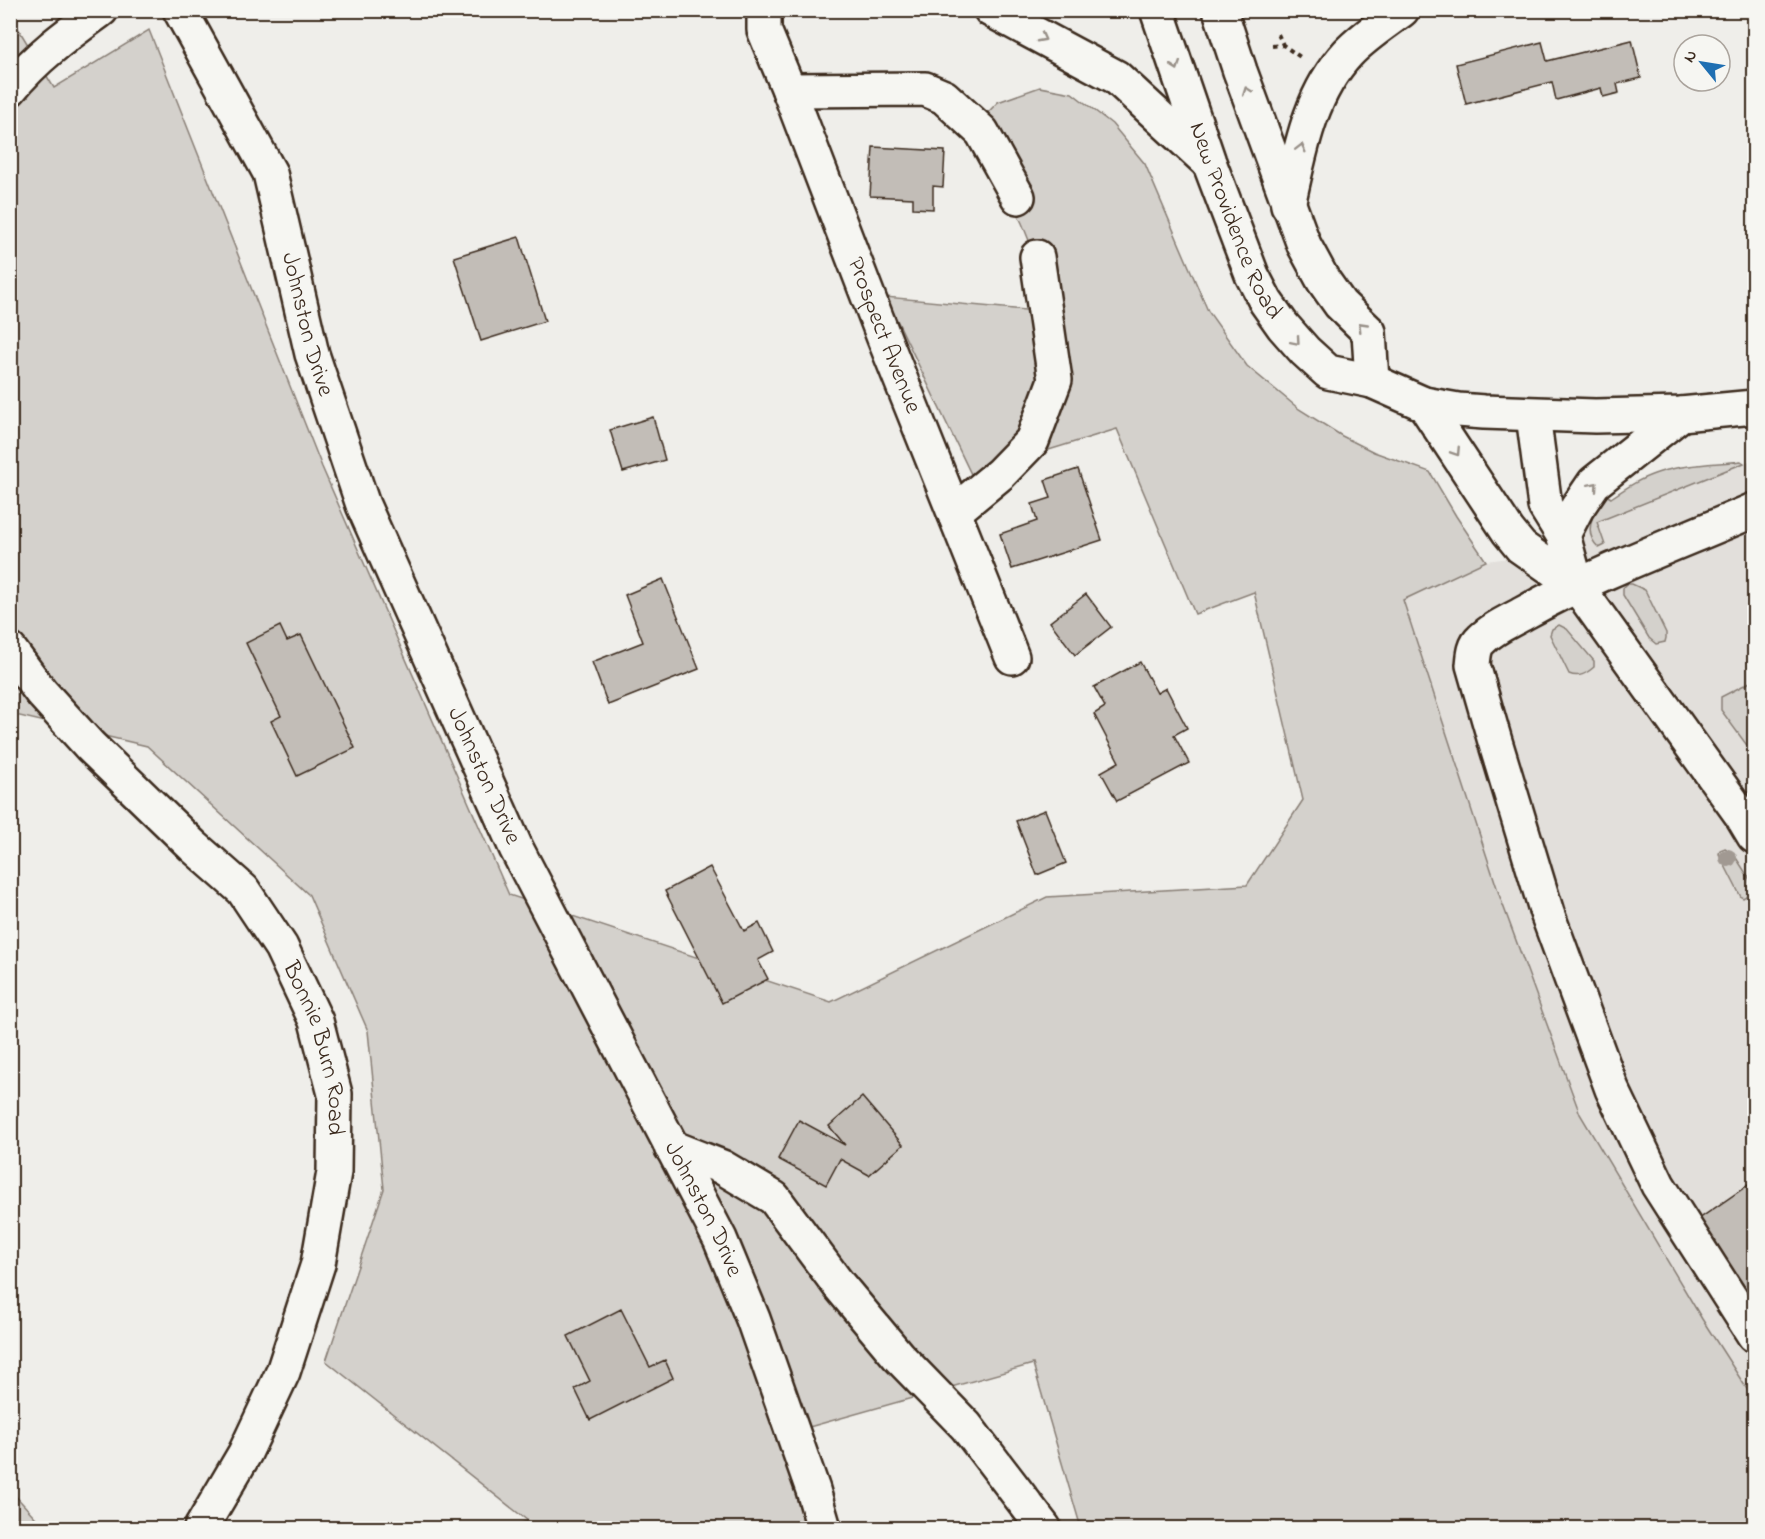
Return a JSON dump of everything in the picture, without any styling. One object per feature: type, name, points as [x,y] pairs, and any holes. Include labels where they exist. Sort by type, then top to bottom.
[{"type":"main road","points":[[10,89],[23,73],[56,43],[101,10]]},
{"type":"main road","name":"Johnston Drive","points":[[180,10],[270,173],[312,354],[363,505],[516,848],[720,1239],[753,1319],[813,1490],[824,1528]]},
{"type":"main road","name":"Prospect Avenue","points":[[764,10],[764,30],[1012,657]]},
{"type":"main road","points":[[991,10],[1116,77],[1209,162]]},
{"type":"main road","name":"New Providence Road","points":[[1156,10],[1209,162],[1252,275],[1266,302],[1283,326],[1328,372],[1372,381],[1424,404],[1458,410],[1533,415],[1681,414],[1755,407]]},
{"type":"main road","points":[[1220,10],[1304,245],[1323,280],[1340,303],[1369,332],[1372,381]]},
{"type":"main road","points":[[1288,205],[1305,132],[1323,88],[1334,69],[1368,35],[1402,10]]},
{"type":"main road","points":[[789,90],[925,89],[944,97],[982,132],[1017,197]]},
{"type":"main road","points":[[954,512],[1000,474],[1032,441],[1055,380],[1037,257]]},
{"type":"main road","points":[[1424,404],[1521,547],[1577,586],[1755,836]]},
{"type":"main road","points":[[1563,535],[1577,508],[1594,483],[1681,414]]},
{"type":"main road","points":[[1533,415],[1545,506],[1563,535],[1577,586]]},
{"type":"main road","points":[[1755,510],[1577,586],[1539,605],[1479,642],[1474,653],[1473,665],[1547,913],[1612,1089],[1658,1185],[1755,1335]]},
{"type":"main road","name":"Bonnie Burn Road","points":[[10,650],[41,692],[90,746],[193,846],[243,890],[281,947],[316,1021],[335,1094],[334,1172],[318,1264],[283,1372],[244,1453],[201,1528]]},
{"type":"main road","points":[[671,1147],[722,1167],[774,1198],[838,1284],[898,1356],[966,1426],[1044,1528]]},
{"type":"path","points":[[1278,34],[1283,45],[1308,62]]},
{"type":"path","points":[[1272,46],[1283,45]]},
{"type":"shaded area","points":[[10,15],[54,88],[149,30],[322,467],[509,895],[831,1002],[1047,897],[1247,885],[1303,800],[1254,592],[1195,614],[1117,429],[971,474],[886,297],[1058,313],[1022,223],[973,128],[998,102],[1040,87],[1072,93],[1112,124],[1145,164],[1208,311],[1247,366],[1299,409],[1342,436],[1374,452],[1430,472],[1486,561],[1403,600],[1500,897],[1580,1114],[1702,1319],[1754,1400],[1754,1528],[1081,1528],[1033,1364],[802,1429],[831,1528],[505,1528],[528,1521],[326,1361],[384,1189],[368,1031],[309,895],[147,746],[11,714]]},
{"type":"shaded area","points":[[1754,459],[1754,1400],[1702,1319],[1580,1114],[1500,897],[1403,600],[1486,561],[1518,557],[1596,522]]},
{"type":"shaded area","points":[[1741,461],[1744,463],[1597,522],[1605,545],[1599,548],[1594,542],[1590,528],[1591,521],[1606,495],[1611,498],[1639,480],[1667,470]]},
{"type":"shaded area","points":[[1627,584],[1645,590],[1666,633],[1665,642],[1656,644],[1649,638],[1623,595],[1623,588]]},
{"type":"shaded area","points":[[1559,625],[1567,629],[1594,661],[1594,667],[1576,676],[1569,674],[1550,635],[1552,629]]},
{"type":"shaded area","points":[[1754,680],[1754,755],[1721,710],[1721,697]]},
{"type":"shaded area","points":[[1725,848],[1733,853],[1751,881],[1750,891],[1743,898],[1719,854],[1720,850]]},
{"type":"shaded area","points":[[11,1491],[45,1528],[11,1528]]},
{"type":"building","points":[[1632,40],[1641,78],[1617,84],[1619,93],[1603,97],[1601,88],[1556,100],[1552,82],[1466,104],[1456,64],[1542,42],[1547,61]]},
{"type":"building","points":[[873,147],[945,151],[943,187],[933,186],[933,209],[913,208],[913,198],[870,196]]},
{"type":"building","points":[[519,237],[545,321],[481,341],[454,257]]},
{"type":"building","points":[[653,417],[665,460],[623,472],[610,430]]},
{"type":"building","points":[[1078,469],[1102,540],[1012,569],[1000,534],[1037,521],[1032,504],[1051,498],[1045,480]]},
{"type":"building","points":[[663,579],[699,669],[608,705],[592,662],[643,642],[625,595]]},
{"type":"building","points":[[1086,594],[1111,627],[1075,655],[1050,622]]},
{"type":"building","points":[[280,626],[287,641],[301,635],[355,748],[297,776],[271,721],[281,716],[246,643]]},
{"type":"building","points":[[1140,662],[1157,693],[1166,688],[1187,728],[1174,735],[1189,763],[1117,801],[1101,772],[1119,762],[1094,714],[1105,707],[1094,687]]},
{"type":"building","points":[[1045,810],[1066,863],[1037,875],[1016,821]]},
{"type":"building","points":[[710,867],[744,931],[759,923],[773,952],[758,960],[768,979],[722,1003],[665,891]]},
{"type":"building","points":[[862,1097],[903,1145],[869,1175],[840,1159],[826,1185],[778,1159],[799,1120],[845,1145],[829,1126]]},
{"type":"building","points":[[1754,1181],[1754,1301],[1699,1219]]},
{"type":"building","points":[[621,1309],[650,1367],[665,1360],[673,1378],[590,1420],[575,1389],[590,1381],[568,1336]]}]
